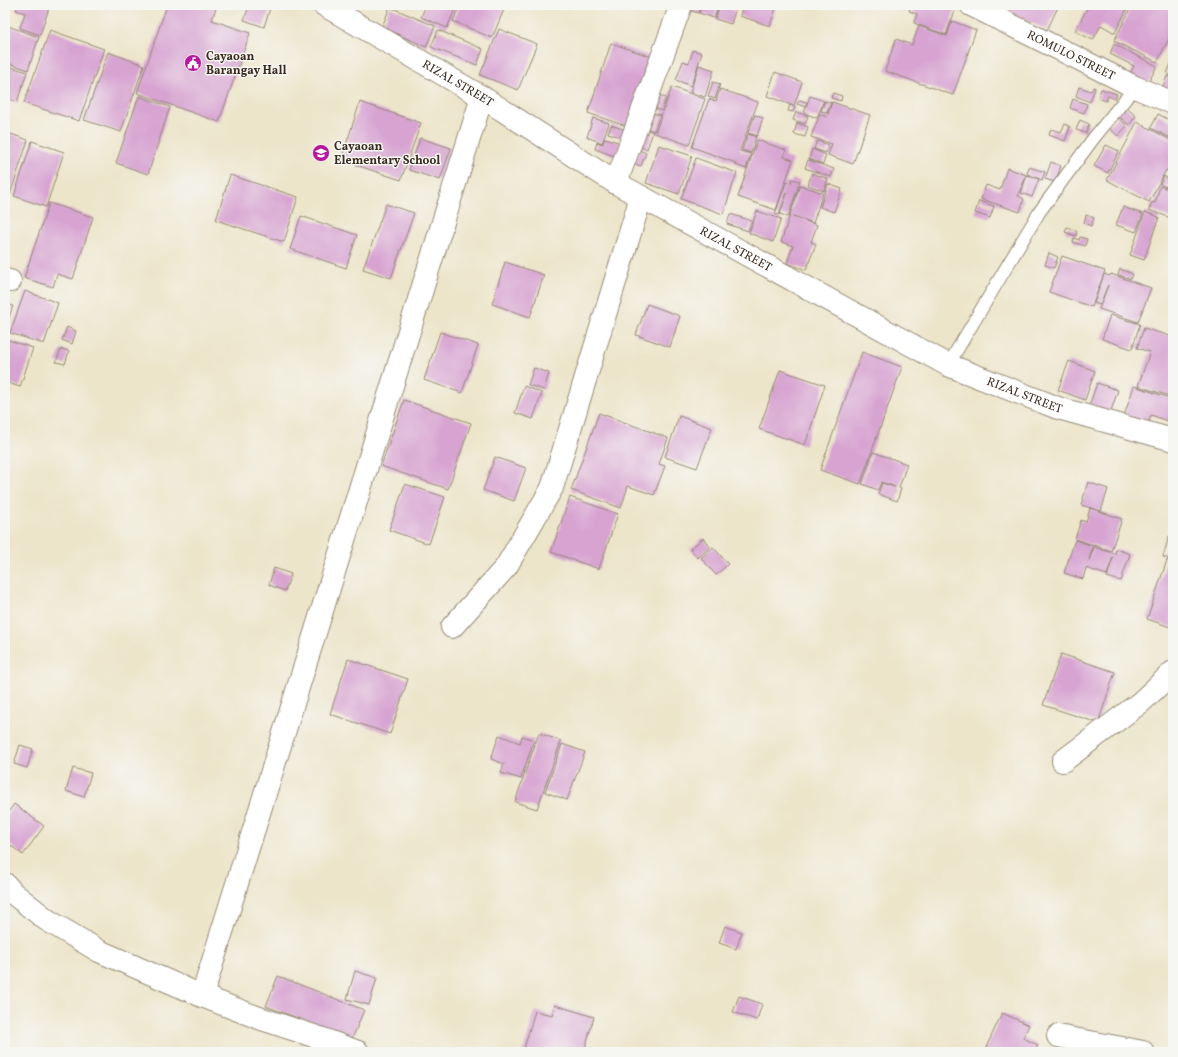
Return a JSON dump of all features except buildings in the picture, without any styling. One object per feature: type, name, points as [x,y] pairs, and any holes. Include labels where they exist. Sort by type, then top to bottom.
[{"type":"street","name":"RIZAL STREET","points":[[324,5],[482,97],[616,183],[948,366],[1058,408],[1173,440]]},
{"type":"street","points":[[616,183],[681,5]]},
{"type":"street","name":"ROMULO STREET","points":[[971,5],[1135,87],[1173,102]]},
{"type":"street","points":[[202,996],[482,97]]},
{"type":"street","points":[[452,627],[506,567],[552,488],[641,197]]},
{"type":"street","points":[[1064,761],[1141,702],[1173,672]]},
{"type":"street","points":[[5,884],[14,894],[47,920],[99,951],[202,996],[259,1018],[358,1052]]},
{"type":"street","points":[[1058,1036],[1143,1052]]},
{"type":"lane","points":[[948,366],[1040,211],[1093,139],[1135,87]]},
{"type":"place","name":"Cayaoan Barangay Hall","points":[[193,63]]},
{"type":"place","name":"Cayaoan Elementary School","points":[[321,153]]}]
